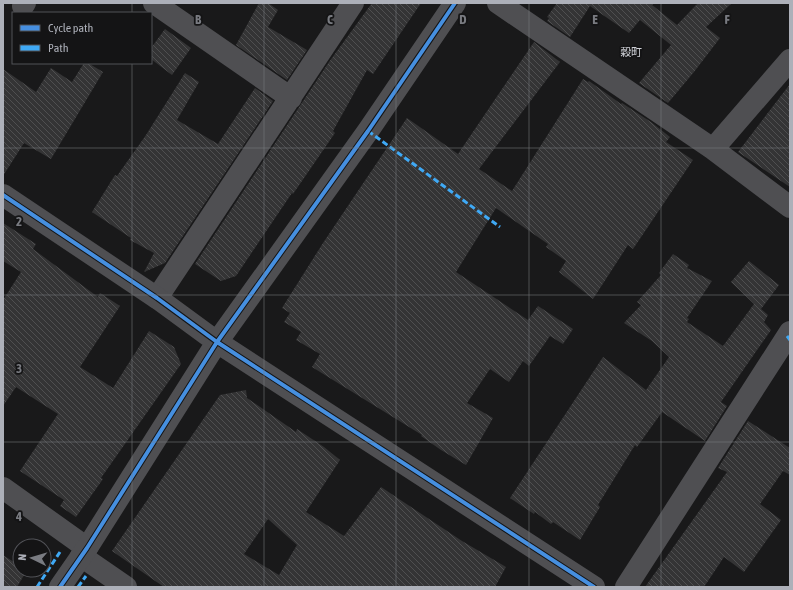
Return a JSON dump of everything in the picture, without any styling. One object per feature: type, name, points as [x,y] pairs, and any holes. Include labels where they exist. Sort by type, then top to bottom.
[{"type":"street","points":[[154,3],[291,98]]},
{"type":"street","points":[[157,298],[353,3]]},
{"type":"street","points":[[60,587],[84,552],[217,342],[362,140],[454,3]]},
{"type":"street","points":[[498,3],[713,149],[790,208]]},
{"type":"street","points":[[713,149],[790,60]]},
{"type":"street","points":[[3,195],[157,298],[217,342],[594,587]]},
{"type":"street","points":[[626,587],[790,332]]},
{"type":"street","points":[[3,488],[126,587]]},
{"type":"building","points":[[259,3],[268,3],[278,10],[268,27],[307,50],[287,80],[236,45]]},
{"type":"building","points":[[372,3],[421,3],[373,74],[367,70],[333,131],[335,133],[293,194],[292,193],[236,276],[221,281],[195,264],[329,62]]},
{"type":"building","points":[[557,3],[654,3],[652,5],[677,25],[698,3],[732,3],[706,27],[720,38],[668,103],[639,83],[671,45],[640,20],[629,33],[590,6],[570,37],[547,21],[549,18],[547,17]]},
{"type":"building","points":[[165,29],[191,48],[172,75],[152,60],[152,47]]},
{"type":"building","points":[[534,42],[560,62],[479,169],[512,191],[583,79],[588,82],[589,81],[621,104],[622,103],[651,122],[670,137],[666,142],[693,160],[633,249],[628,245],[593,299],[559,272],[566,261],[546,247],[548,244],[496,208],[456,272],[528,320],[538,306],[573,329],[563,344],[550,336],[529,366],[523,361],[509,382],[490,369],[467,403],[493,418],[466,465],[441,450],[421,436],[422,435],[312,367],[320,354],[296,340],[301,332],[284,322],[290,313],[282,308],[323,243],[407,118],[458,154]]},
{"type":"building","points":[[83,64],[90,64],[103,72],[51,159],[24,143],[3,176],[3,69],[36,92],[51,68],[72,82]]},
{"type":"building","points":[[185,73],[199,82],[177,120],[218,144],[255,88],[273,101],[165,263],[144,272],[154,253],[130,240],[131,238],[92,212],[115,175],[117,176],[146,135]]},
{"type":"building","points":[[790,84],[790,187],[738,152]]},
{"type":"building","points":[[3,223],[36,244],[33,249],[98,297],[100,293],[120,306],[80,367],[113,388],[149,331],[174,347],[181,364],[101,478],[103,479],[76,517],[60,506],[64,500],[20,471],[58,414],[16,387],[3,406],[3,300],[21,272],[3,261]]},
{"type":"building","points":[[673,254],[689,265],[687,268],[712,281],[687,318],[689,319],[687,322],[723,346],[754,304],[731,282],[749,261],[779,285],[761,309],[768,315],[764,322],[771,330],[721,402],[727,406],[705,441],[662,412],[637,447],[635,445],[598,505],[600,507],[580,540],[553,522],[551,524],[535,512],[534,514],[510,498],[603,357],[646,390],[669,357],[652,341],[624,323],[641,305],[637,302],[661,275],[659,273]]},
{"type":"building","points":[[246,390],[247,398],[296,432],[297,429],[324,447],[340,460],[306,512],[344,536],[381,487],[462,541],[506,567],[495,587],[164,587],[112,551],[220,395]],"holes":[[[268,519],[297,545],[279,575],[244,554]]]},
{"type":"building","points":[[748,421],[790,448],[790,475],[783,471],[760,504],[781,520],[744,572],[724,557],[704,587],[645,587],[727,472],[718,468]]},
{"type":"building","points":[[3,555],[12,561],[12,578],[22,578],[17,587],[3,587]]},
{"type":"marked path","points":[[368,131],[500,227]]},
{"type":"marked path","points":[[787,336],[790,340]]},
{"type":"marked path","points":[[37,587],[60,552]]},
{"type":"marked path","points":[[78,587],[86,576]]},
{"type":"cycle path","points":[[60,587],[87,548],[217,342],[368,131],[455,3]]},
{"type":"cycle path","points":[[3,195],[157,298],[217,342],[594,587]]},
{"type":"district","name":"穀町","points":[[631,52]]}]
